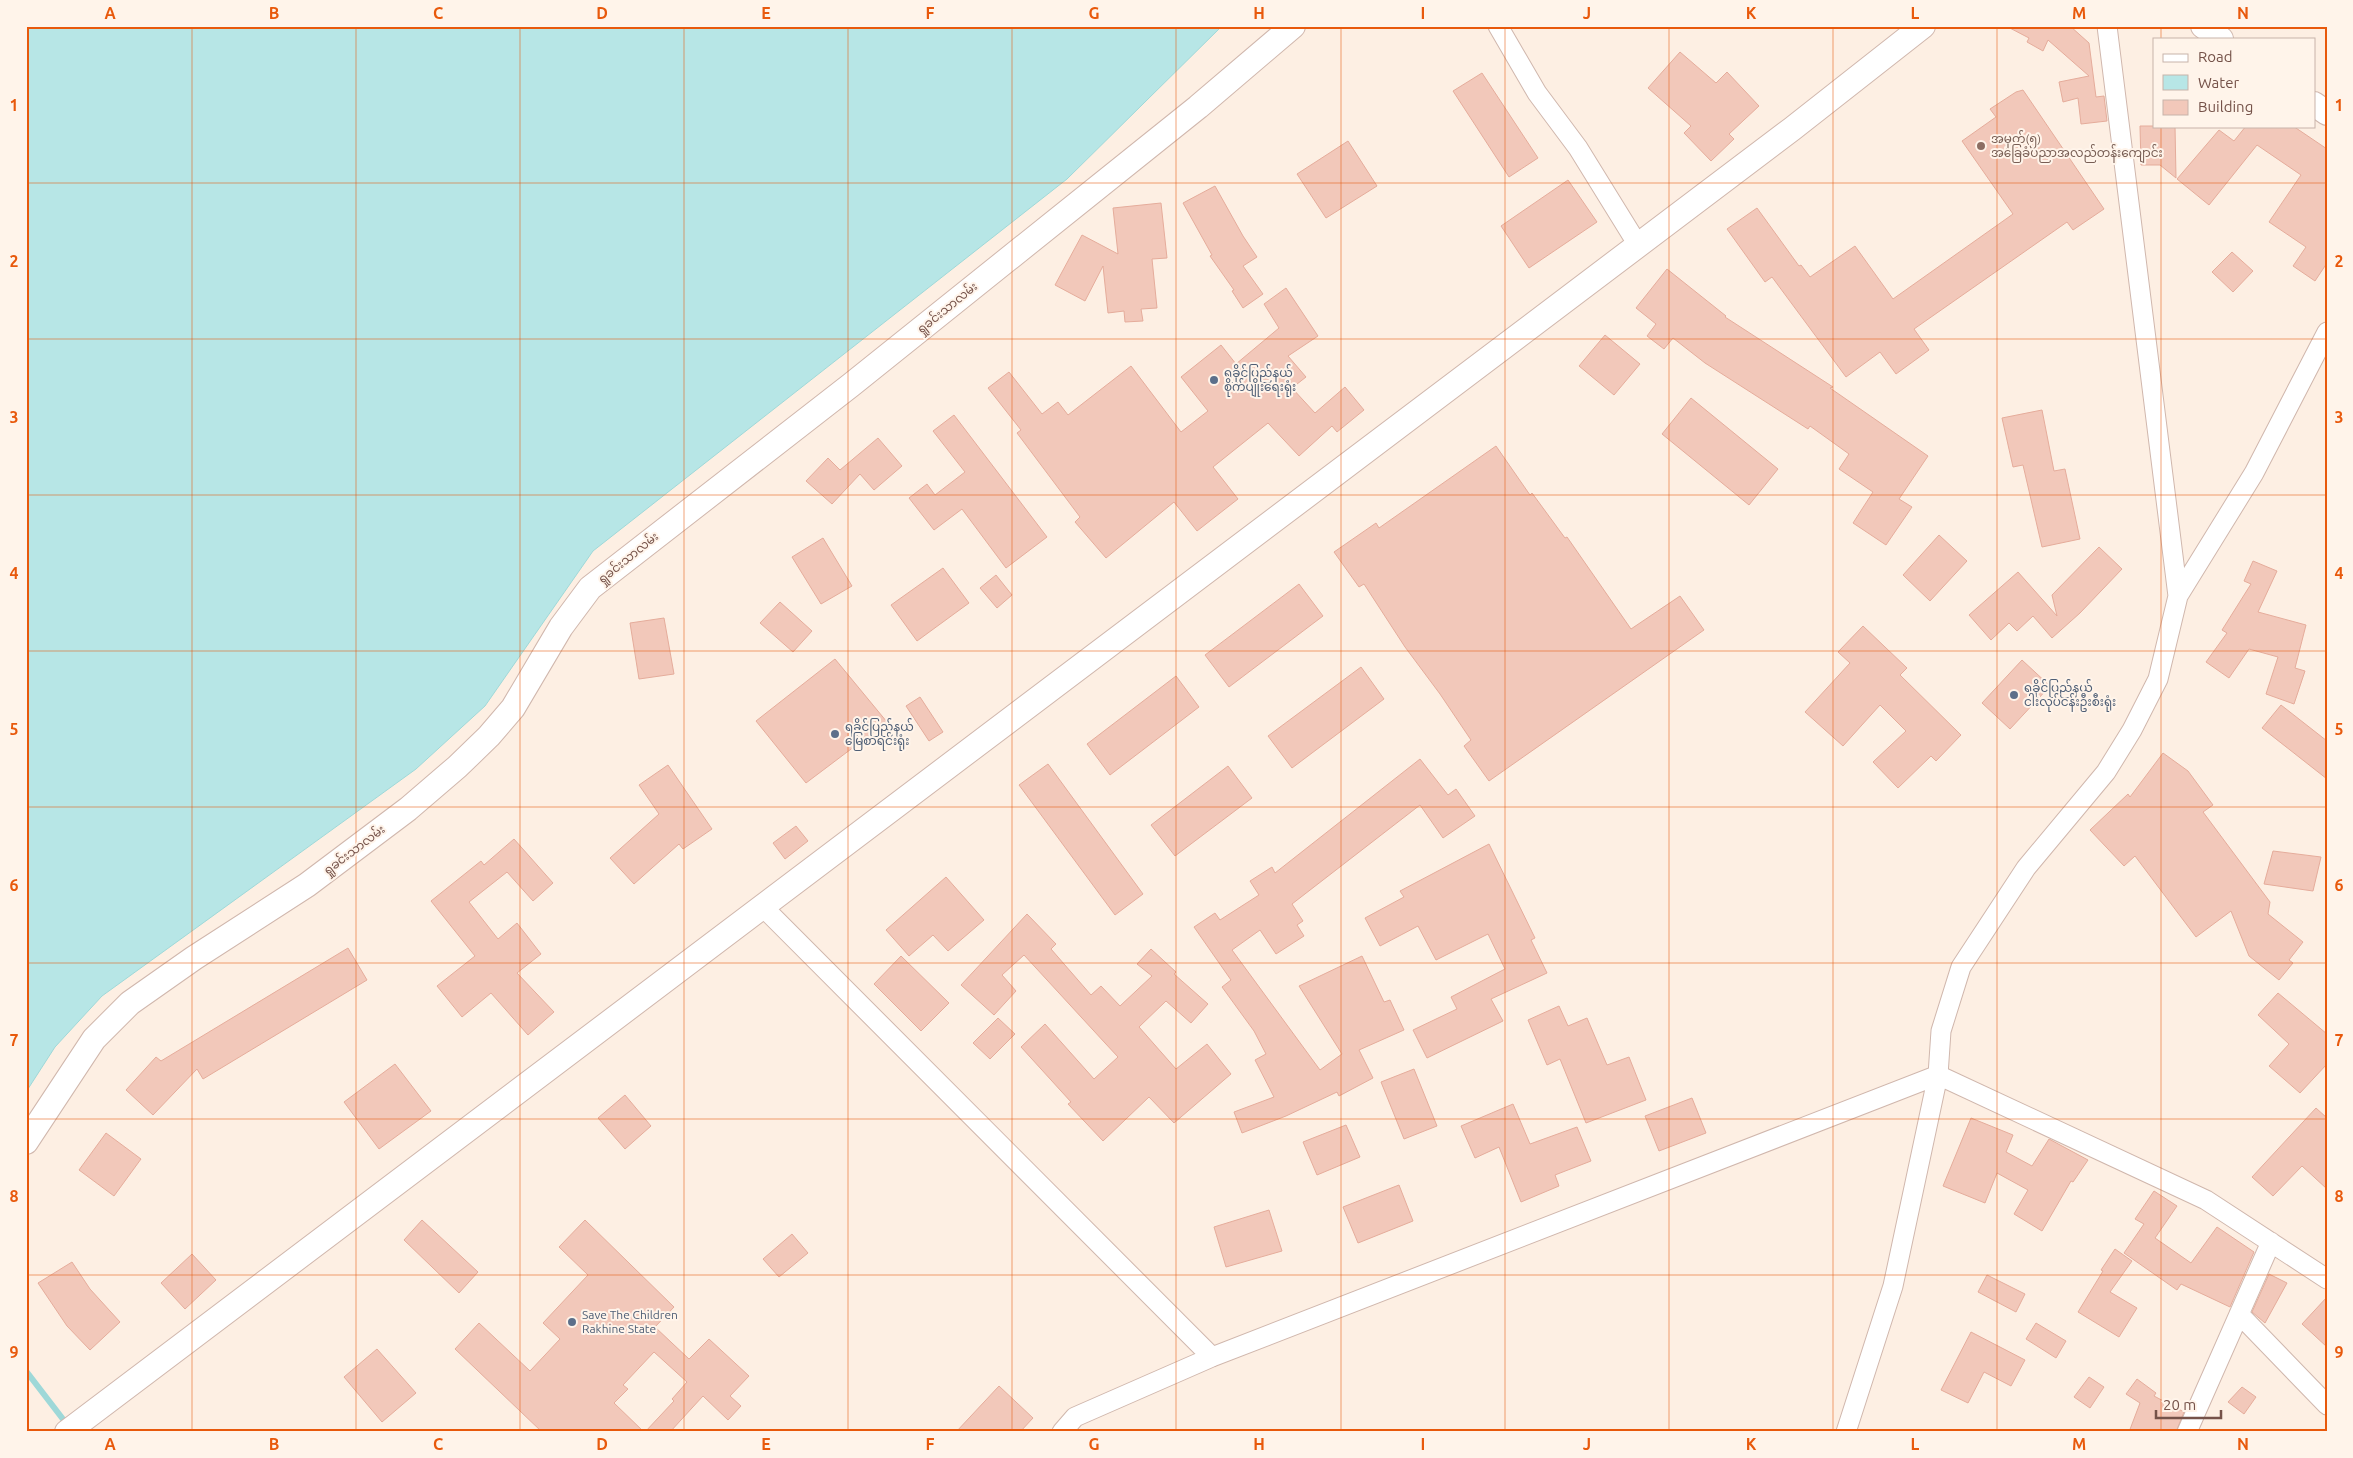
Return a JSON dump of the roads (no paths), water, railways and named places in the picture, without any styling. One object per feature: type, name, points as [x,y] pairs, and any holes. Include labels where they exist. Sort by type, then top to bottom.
[{"type":"street","name":"ရှုခင်းသာလမ်း","points":[[26,1142],[94,1038],[130,1003],[194,958],[307,885],[429,792],[489,736],[513,708],[561,628],[590,588],[851,385],[1198,107],[1293,26]]},
{"type":"street","points":[[1498,26],[1537,93],[1578,148],[1638,245]]},
{"type":"street","points":[[67,1432],[1638,245],[1923,26]]},
{"type":"street","points":[[2107,26],[2178,596]]},
{"type":"street","points":[[2203,26],[2219,38]]},
{"type":"street","points":[[2316,105],[2327,113]]},
{"type":"street","points":[[1846,1432],[1892,1286],[1938,1075],[1941,1031],[1961,967],[2026,868],[2106,772],[2132,730],[2158,679],[2178,596],[2254,473],[2327,332]]},
{"type":"street","points":[[762,906],[1212,1357]]},
{"type":"street","points":[[1062,1432],[1075,1417],[1212,1357],[1938,1075],[2206,1200],[2327,1279]]},
{"type":"street","points":[[2187,1432],[2271,1242]]},
{"type":"street","points":[[2239,1314],[2327,1405]]},
{"type":"water","points":[[26,26],[1222,26],[1067,179],[593,551],[485,706],[416,769],[102,996],[55,1047],[26,1092]]},
{"type":"waterway","points":[[26,1371],[69,1427]]},
{"type":"place","name":"အမှတ်(၅) အခြေခံပညာအလည်တန်းကျောင်း","points":[[1981,146]]},
{"type":"place","name":"ရခိုင်ပြည်နယ် စိုက်ပျိုးရေးရုံး","points":[[1214,380]]},
{"type":"place","name":"ရခိုင်ပြည်နယ် ငါးလုပ်ငန်းဦးစီးရုံး","points":[[2014,695]]},
{"type":"place","name":"ရခိုင်ပြည်နယ် မြေစာရင်းရုံး","points":[[835,734]]},
{"type":"place","name":"Save The Children Rakhine State","points":[[572,1322]]}]
